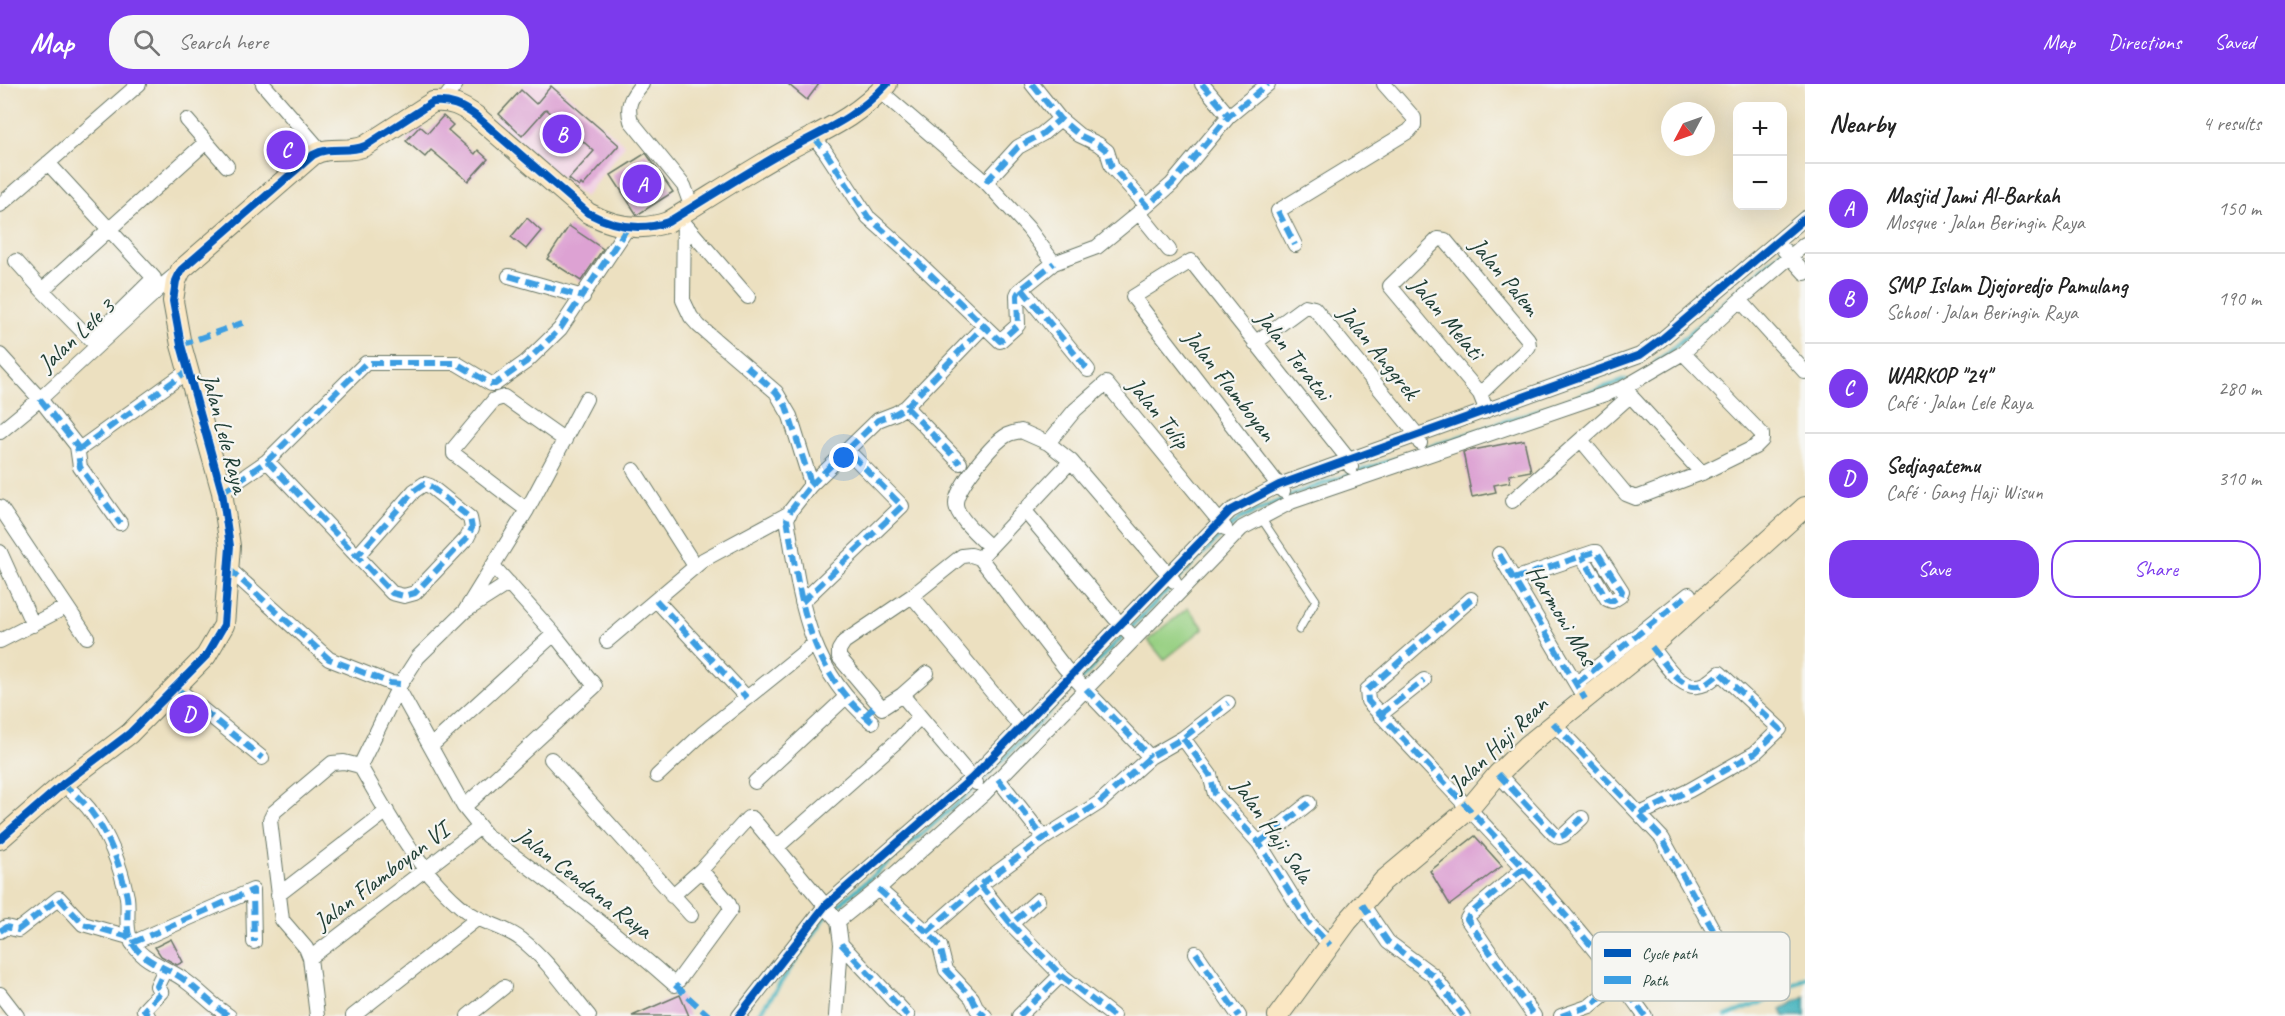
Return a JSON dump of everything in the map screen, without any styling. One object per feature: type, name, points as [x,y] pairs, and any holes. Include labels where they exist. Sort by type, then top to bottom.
[{"type":"street","points":[[263,84],[321,150]]},
{"type":"street","points":[[443,101],[456,84]]},
{"type":"street","points":[[642,84],[632,96],[627,109],[631,121],[684,186],[687,214],[682,289],[686,308],[691,317],[710,337],[776,392],[790,416],[810,486]]},
{"type":"street","points":[[1032,84],[1060,118],[1079,135],[1107,151],[1112,167],[1169,250]]},
{"type":"street","points":[[1202,84],[1229,116]]},
{"type":"street","points":[[814,137],[868,217],[1000,341],[1016,327],[1019,321],[1017,295],[1022,289],[1054,263],[1097,247],[1143,210],[1172,184],[1229,116],[1268,84]]},
{"type":"street","points":[[1295,245],[1278,211],[1409,131],[1414,125],[1414,118],[1384,84]]},
{"type":"street","points":[[0,205],[133,86]]},
{"type":"street","points":[[182,270],[321,150],[354,151],[433,102],[458,104],[476,116],[588,213],[606,223],[628,227],[657,226],[687,214],[788,150],[852,116],[883,88],[986,182],[1028,228],[1054,263]]},
{"type":"street","points":[[986,182],[1018,147],[1042,134],[1060,118]]},
{"type":"street","points":[[187,120],[226,166]]},
{"type":"street","points":[[42,290],[206,142]]},
{"type":"street","points":[[16,261],[91,340],[154,278],[48,163]]},
{"type":"street","points":[[687,214],[748,297]]},
{"type":"street","points":[[832,913],[878,889],[978,785],[1021,727],[1078,681],[1226,529],[1242,528],[1291,502],[1622,392],[1683,353],[1740,300],[1783,249],[1805,218]]},
{"type":"street","points":[[222,492],[267,461],[309,422],[363,364],[456,363],[463,365],[491,384],[495,384],[526,362],[560,328],[628,227]]},
{"type":"street","name":"Jalan Melati","points":[[1444,240],[1438,239],[1390,286],[1480,394],[1484,412]]},
{"type":"street","name":"Jalan Palem","points":[[1444,240],[1528,339],[1529,346],[1526,350],[1480,394]]},
{"type":"street","points":[[739,1016],[832,913],[978,785],[998,779],[1078,681],[1226,529],[1238,506],[1279,485],[1602,369],[1648,350],[1783,249],[1805,244]]},
{"type":"street","points":[[1783,249],[1805,273]]},
{"type":"street","name":"Jalan Flamboyan","points":[[1191,261],[1133,297],[1291,502]]},
{"type":"street","name":"Jalan Teratai","points":[[1191,261],[1349,460],[1356,480]]},
{"type":"street","name":"Jalan Lele Raya","points":[[3,831],[129,734],[206,656],[224,625],[230,546],[222,492],[181,345],[173,301],[176,281],[182,270]]},
{"type":"street","name":"Jalan Lele 3","points":[[0,432],[40,399],[162,285],[182,270]]},
{"type":"street","points":[[509,276],[583,297]]},
{"type":"street","points":[[1022,289],[1088,370]]},
{"type":"street","points":[[1740,300],[1805,372]]},
{"type":"street","name":"Jalan Anggrek","points":[[1255,343],[1305,306],[1314,308],[1418,436],[1423,457]]},
{"type":"street","points":[[607,641],[703,560],[788,514],[810,486],[878,420],[906,407],[984,326]]},
{"type":"street","points":[[1581,440],[1631,498],[1702,473],[1755,447],[1762,440],[1762,434],[1683,353]]},
{"type":"street","points":[[0,355],[40,399],[78,450],[77,460],[80,467],[120,523]]},
{"type":"street","points":[[1602,369],[1702,473]]},
{"type":"street","points":[[78,450],[189,370]]},
{"type":"street","name":"Jalan Tulip","points":[[1048,443],[1075,410],[1106,383],[1226,529]]},
{"type":"street","points":[[1512,501],[1581,440],[1622,392]]},
{"type":"street","points":[[527,510],[454,454],[454,448],[494,400],[504,397],[565,440]]},
{"type":"street","points":[[465,611],[527,510],[586,399]]},
{"type":"street","points":[[906,407],[960,463]]},
{"type":"street","points":[[990,547],[958,513],[957,497],[970,472],[1005,436],[1020,431],[1048,443],[1071,461],[1175,581]]},
{"type":"street","points":[[802,602],[902,506],[847,450]]},
{"type":"street","points":[[267,461],[392,593],[404,596],[415,593],[466,538],[471,528],[470,518],[430,486],[424,484],[414,491],[358,555]]},
{"type":"street","points":[[980,558],[1071,461]]},
{"type":"street","points":[[634,470],[695,567]]},
{"type":"street","points":[[0,507],[4,522],[87,637]]},
{"type":"street","name":"Jalan Haji Rean","points":[[1278,1016],[1330,945],[1383,881],[1473,815],[1498,774],[1553,723],[1581,691],[1651,646],[1805,507]]},
{"type":"street","points":[[1024,510],[1127,631]]},
{"type":"street","points":[[788,514],[802,602],[820,658],[846,697],[869,719],[877,704]]},
{"type":"street","points":[[0,552],[33,624]]},
{"type":"street","points":[[927,673],[902,695],[882,708],[839,657],[839,650],[844,642],[912,596],[962,556],[971,555],[980,558],[1078,681],[1150,757]]},
{"type":"street","name":"Harmoni Mas","points":[[1499,555],[1581,691]]},
{"type":"street","points":[[1514,579],[1582,556]]},
{"type":"street","points":[[464,807],[595,686],[554,634],[494,567]]},
{"type":"street","points":[[229,569],[329,659],[399,686]]},
{"type":"street","points":[[360,766],[399,686],[418,657],[465,611],[509,583]]},
{"type":"street","points":[[1581,691],[1689,594]]},
{"type":"street","points":[[912,596],[1021,727]]},
{"type":"street","points":[[656,600],[747,698]]},
{"type":"street","points":[[1471,600],[1367,690],[1368,701],[1524,868],[1592,948]]},
{"type":"street","points":[[0,641],[66,608]]},
{"type":"street","points":[[430,746],[554,634]]},
{"type":"street","points":[[657,776],[702,734],[814,644]]},
{"type":"street","points":[[1640,814],[1690,790],[1755,753],[1780,729],[1720,673],[1705,685],[1689,687],[1682,683],[1651,646]]},
{"type":"street","points":[[1380,715],[1424,680]]},
{"type":"street","name":"Jalan Cendana Raya","points":[[399,686],[464,807],[487,837],[551,882],[675,985],[731,909],[728,902],[701,870]]},
{"type":"street","points":[[175,687],[262,758]]},
{"type":"street","points":[[902,695],[978,785]]},
{"type":"street","points":[[754,782],[846,697]]},
{"type":"street","points":[[927,932],[980,885],[1044,838],[1099,803],[1150,757],[1183,738],[1228,702]]},
{"type":"street","points":[[776,848],[897,741],[920,717]]},
{"type":"street","points":[[1553,723],[1662,838],[1713,932]]},
{"type":"street","name":"Jalan Haji Sala","points":[[1183,738],[1210,775],[1215,794],[1259,843],[1308,922],[1330,945]]},
{"type":"street","points":[[551,759],[691,915]]},
{"type":"street","points":[[317,1016],[310,958],[306,948],[282,920],[271,815],[332,763],[344,762],[360,766],[426,871],[466,911],[523,940],[537,953],[589,1016]]},
{"type":"street","points":[[1498,774],[1559,837],[1582,819]]},
{"type":"street","points":[[998,779],[1044,838]]},
{"type":"street","points":[[63,784],[92,812],[109,842],[127,899],[131,940],[138,950],[152,962],[189,983],[211,1004],[230,1016]]},
{"type":"street","points":[[1259,843],[1309,803]]},
{"type":"street","points":[[278,895],[387,812]]},
{"type":"street","points":[[672,896],[701,870],[748,818],[752,818],[832,913],[841,944],[836,1016]]},
{"type":"street","name":"Jalan Flamboyan VI","points":[[310,958],[479,828]]},
{"type":"street","points":[[1524,868],[1467,919],[1534,1016]]},
{"type":"street","points":[[980,885],[1011,924],[1061,975],[1113,1016]]},
{"type":"street","points":[[878,889],[940,946],[946,970],[972,998],[977,1009],[986,1016]]},
{"type":"street","points":[[0,931],[6,927],[18,930],[59,898],[83,924],[131,940],[253,890],[254,942]]},
{"type":"street","points":[[1011,924],[1038,900]]},
{"type":"street","points":[[1362,904],[1388,942],[1434,976],[1463,1016]]},
{"type":"street","points":[[353,1016],[478,918]]},
{"type":"street","points":[[841,944],[908,1016]]},
{"type":"street","points":[[1196,953],[1239,1016]]},
{"type":"street","points":[[148,1016],[144,1010],[161,992],[157,986],[165,969]]},
{"type":"street","points":[[1019,1016],[1061,975]]},
{"type":"street","points":[[474,1014],[504,987]]},
{"type":"street","points":[[0,994],[17,1016]]},
{"type":"street","points":[[1561,1016],[1590,1006],[1596,1001]]},
{"type":"street","points":[[1634,1001],[1645,1016]]},
{"type":"lane","points":[[1261,518],[1316,600],[1299,630]]},
{"type":"shaded area","points":[[525,84],[556,84],[625,145],[585,197],[493,121]]},
{"type":"green space","points":[[1188,608],[1204,628],[1164,660],[1148,640]]},
{"type":"water","points":[[1805,996],[1805,1016],[1784,1016],[1781,1009]]},
{"type":"building","points":[[788,84],[819,84],[807,100]]},
{"type":"building","points":[[551,86],[619,145],[583,186],[581,184],[579,187],[569,179],[594,151],[546,109],[522,136],[499,114],[521,90],[536,104]]},
{"type":"building","points":[[443,116],[453,125],[448,130],[475,154],[478,150],[488,159],[468,181],[431,150],[425,157],[406,141],[420,126],[428,133]]},
{"type":"building","points":[[646,153],[673,192],[637,215],[611,175]]},
{"type":"building","points":[[527,218],[541,231],[526,249],[511,237]]},
{"type":"building","points":[[569,226],[603,249],[581,281],[547,259]]},
{"type":"building","points":[[1524,440],[1531,471],[1509,475],[1510,482],[1494,485],[1496,492],[1472,497],[1463,452]]},
{"type":"building","points":[[1475,836],[1502,866],[1450,905],[1430,871]]},
{"type":"building","points":[[171,939],[183,962],[177,965],[161,956],[155,947]]},
{"type":"building","points":[[680,995],[689,1016],[632,1016]]},
{"type":"waterway","points":[[1656,362],[1792,243],[1795,243]]},
{"type":"waterway","points":[[758,1016],[826,916],[974,789],[1223,533],[1240,519],[1294,494],[1626,380]]},
{"type":"waterway","points":[[1790,987],[1805,978]]},
{"type":"waterway","points":[[1726,1016],[1765,1001]]},
{"type":"marked path","points":[[1032,84],[1060,119],[1079,135],[1107,151],[1112,167],[1147,206],[1172,184],[1229,116],[1268,84]]},
{"type":"marked path","points":[[1202,84],[1229,116]]},
{"type":"marked path","points":[[986,182],[1018,147],[1042,134],[1060,119]]},
{"type":"marked path","points":[[814,137],[868,217],[1000,341],[1018,325],[1017,295],[1019,291],[1054,263]]},
{"type":"marked path","points":[[1278,211],[1295,245]]},
{"type":"marked path","points":[[222,492],[267,461],[366,363],[456,363],[491,384],[495,384],[526,362],[560,329],[628,227]]},
{"type":"marked path","points":[[509,276],[583,297]]},
{"type":"marked path","points":[[1022,289],[1088,370]]},
{"type":"marked path","points":[[181,345],[245,322]]},
{"type":"marked path","points":[[810,486],[878,420],[906,407],[984,326]]},
{"type":"marked path","points":[[746,366],[776,392],[786,406],[810,480],[810,486],[791,510],[787,519],[797,577],[810,630],[833,678],[850,701],[872,722]]},
{"type":"marked path","points":[[78,450],[189,370]]},
{"type":"marked path","points":[[40,399],[77,446],[80,467],[120,523]]},
{"type":"marked path","points":[[906,407],[960,463]]},
{"type":"marked path","points":[[802,602],[902,506],[847,450]]},
{"type":"marked path","points":[[267,461],[392,593],[404,596],[415,593],[467,538],[472,528],[470,518],[430,486],[424,484],[414,491],[358,555]]},
{"type":"marked path","points":[[1514,579],[1594,552],[1597,552],[1622,591],[1620,596],[1612,601],[1607,599],[1582,556]]},
{"type":"marked path","points":[[1499,554],[1585,699]]},
{"type":"marked path","points":[[229,569],[329,659],[390,683],[400,684]]},
{"type":"marked path","points":[[1577,683],[1689,594]]},
{"type":"marked path","points":[[1471,599],[1367,690],[1368,701],[1547,893],[1592,947]]},
{"type":"marked path","points":[[656,600],[747,698]]},
{"type":"marked path","points":[[1640,814],[1690,790],[1755,753],[1780,729],[1720,673],[1705,684],[1688,685],[1667,668],[1651,646]]},
{"type":"marked path","points":[[1380,715],[1424,680]]},
{"type":"marked path","points":[[175,687],[262,758]]},
{"type":"marked path","points":[[1086,689],[1150,757]]},
{"type":"marked path","points":[[927,932],[980,885],[1044,838],[1099,803],[1150,757],[1183,738],[1228,703]]},
{"type":"marked path","points":[[865,716],[877,704]]},
{"type":"marked path","points":[[1553,723],[1662,838],[1714,932]]},
{"type":"marked path","points":[[1183,738],[1210,775],[1215,794],[1259,843],[1308,922],[1330,945]]},
{"type":"marked path","points":[[1498,774],[1559,837],[1582,818]]},
{"type":"marked path","points":[[998,779],[1044,838]]},
{"type":"marked path","points":[[63,784],[89,809],[109,842],[125,886],[128,928],[134,946],[147,959],[180,977],[229,1016]]},
{"type":"marked path","points":[[1259,843],[1309,803]]},
{"type":"marked path","points":[[1524,868],[1467,919],[1534,1016]]},
{"type":"marked path","points":[[980,885],[1011,924]]},
{"type":"marked path","points":[[878,889],[940,946],[946,970],[985,1016]]},
{"type":"marked path","points":[[132,943],[253,890],[254,942]]},
{"type":"marked path","points":[[0,931],[6,927],[18,930],[59,898],[83,924],[129,937]]},
{"type":"marked path","points":[[1038,900],[1011,924],[1061,975],[1113,1016]]},
{"type":"marked path","points":[[1362,904],[1388,942],[1434,976],[1463,1016]]},
{"type":"marked path","points":[[841,944],[908,1016]]},
{"type":"marked path","points":[[1196,953],[1239,1016]]},
{"type":"marked path","points":[[148,1016],[144,1010],[161,992],[157,986],[165,969]]},
{"type":"marked path","points":[[1019,1016],[1061,975]]},
{"type":"marked path","points":[[675,985],[709,1016]]},
{"type":"marked path","points":[[1561,1016],[1590,1006],[1596,1001]]},
{"type":"marked path","points":[[1634,1001],[1645,1016]]},
{"type":"cycle path","points":[[0,839],[63,784],[129,734],[206,656],[224,625],[230,546],[222,492],[181,345],[173,301],[176,281],[181,270],[313,155],[326,150],[365,146],[433,102],[450,103],[476,116],[588,213],[617,225],[647,227],[668,222],[772,158],[840,122],[863,106],[887,84]]},
{"type":"cycle path","points":[[739,1016],[825,906],[972,778],[1230,511],[1279,485],[1640,355],[1805,218]]},
{"type":"place","name":"SMP Islam Djojoredjo Pamulang","points":[[562,134]]},
{"type":"place","name":"WARKOP \"24\"","points":[[286,150]]},
{"type":"place","name":"Masjid Jami Al-Barkah","points":[[642,184]]},
{"type":"place","name":"Sedjagatemu","points":[[189,714]]}]
